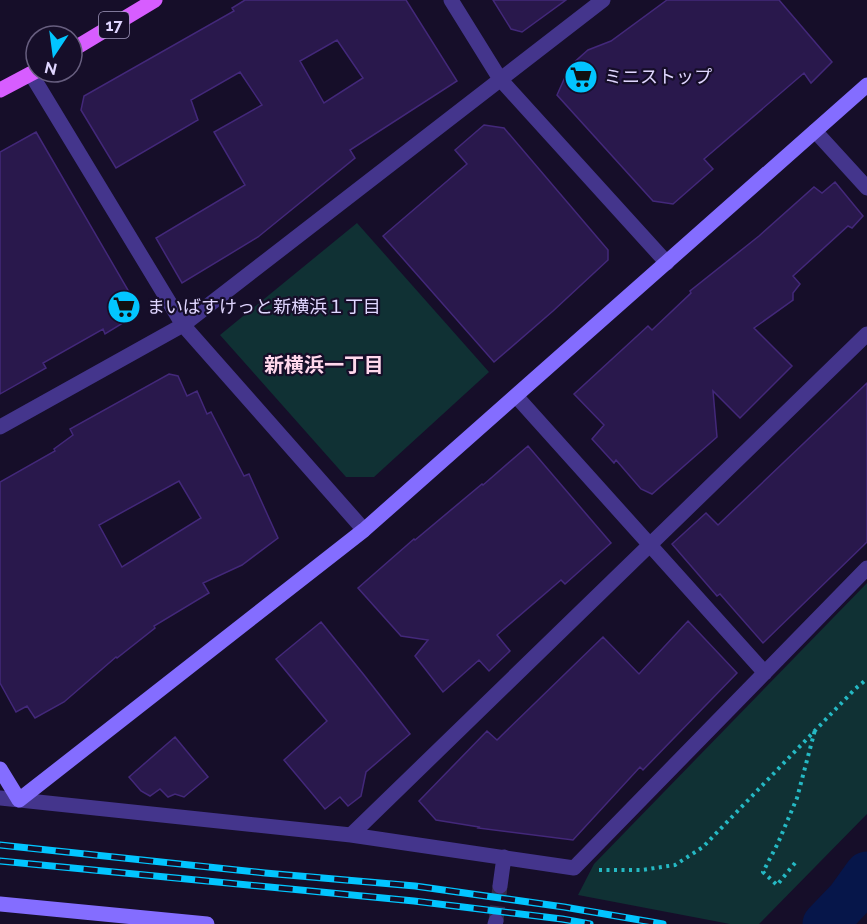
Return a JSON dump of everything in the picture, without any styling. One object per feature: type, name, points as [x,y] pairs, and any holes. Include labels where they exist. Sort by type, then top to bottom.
[{"type":"main road","name":"17","points":[[84,43],[155,0]]},
{"type":"main road","points":[[0,90],[24,78]]},
{"type":"street","points":[[451,0],[500,79],[667,263]]},
{"type":"street","points":[[0,427],[183,325],[603,0]]},
{"type":"street","points":[[40,84],[183,325],[364,530]]},
{"type":"street","points":[[19,800],[364,530],[867,85]]},
{"type":"street","points":[[815,131],[867,188]]},
{"type":"street","points":[[351,835],[867,334]]},
{"type":"street","points":[[516,396],[765,674]]},
{"type":"street","points":[[0,798],[351,835],[574,868],[867,568]]},
{"type":"street","points":[[0,769],[19,800]]},
{"type":"street","points":[[500,886],[504,857]]},
{"type":"street","points":[[0,904],[207,924]]},
{"type":"path","points":[[574,868],[610,871],[642,870],[675,865],[703,847],[867,679]]},
{"type":"path","points":[[795,863],[777,885],[763,872],[797,798],[816,729]]},
{"type":"green space","points":[[357,223],[489,372],[374,477],[346,477],[220,335]]},
{"type":"green space","points":[[867,583],[867,814],[759,924],[730,924],[578,895],[594,864]]},
{"type":"building","points":[[245,0],[406,0],[457,81],[350,150],[355,158],[258,237],[182,283],[156,238],[245,185],[214,132],[262,105],[240,72],[191,100],[198,120],[116,168],[81,110],[84,96],[234,11],[232,8]],"holes":[[[337,40],[363,78],[324,103],[300,61]]]},
{"type":"building","points":[[493,0],[566,0],[522,32],[511,29]]},
{"type":"building","points":[[667,0],[779,0],[832,62],[811,83],[804,73],[704,159],[713,169],[673,204],[653,201],[557,95],[570,66],[588,50],[611,41]]},
{"type":"building","points":[[484,125],[504,128],[608,250],[608,260],[494,362],[383,236],[467,164],[455,150]]},
{"type":"building","points":[[36,132],[139,309],[123,323],[105,334],[103,329],[43,363],[46,368],[0,394],[0,152]]},
{"type":"building","points":[[835,182],[863,216],[852,228],[848,226],[793,276],[800,284],[793,293],[793,300],[754,328],[792,366],[740,418],[713,391],[717,437],[652,494],[641,489],[616,460],[614,463],[592,439],[604,425],[574,394],[648,326],[652,330],[691,293],[690,291],[759,236],[814,187],[822,193]]},
{"type":"building","points":[[169,374],[178,376],[187,396],[197,391],[207,414],[211,412],[244,476],[249,474],[278,538],[242,565],[203,583],[209,593],[154,626],[155,628],[116,657],[64,702],[35,718],[27,706],[16,712],[0,683],[0,482],[55,451],[54,449],[73,435],[70,429]],"holes":[[[179,481],[201,518],[122,567],[99,525]]]},
{"type":"building","points":[[867,383],[867,542],[763,643],[720,594],[717,596],[672,544],[706,513],[718,525]]},
{"type":"building","points":[[528,446],[611,543],[565,584],[561,580],[497,635],[510,651],[489,671],[479,660],[443,692],[415,656],[428,640],[401,636],[358,588]]},
{"type":"building","points":[[688,621],[737,673],[643,770],[640,767],[573,840],[478,828],[436,820],[419,801],[487,731],[497,740],[603,637],[639,674]]},
{"type":"building","points":[[321,622],[410,734],[366,772],[361,796],[348,806],[340,797],[325,809],[284,760],[327,721],[276,659]]},
{"type":"building","points":[[175,737],[208,777],[184,797],[175,794],[168,797],[160,789],[150,796],[141,791],[129,777]]},
{"type":"waterway","points":[[825,924],[849,899],[867,874]]},
{"type":"tunnel","points":[[496,921],[500,886]]},
{"type":"railway","points":[[0,845],[265,873],[415,886],[564,907],[663,924]]},
{"type":"railway","points":[[0,861],[414,901],[590,924]]},
{"type":"place","name":"ミニストップ","points":[[581,77]]},
{"type":"place","name":"まいばすけっと新横浜１丁目","points":[[124,307]]},
{"type":"district","name":"新横浜一丁目","points":[[324,365]]}]
